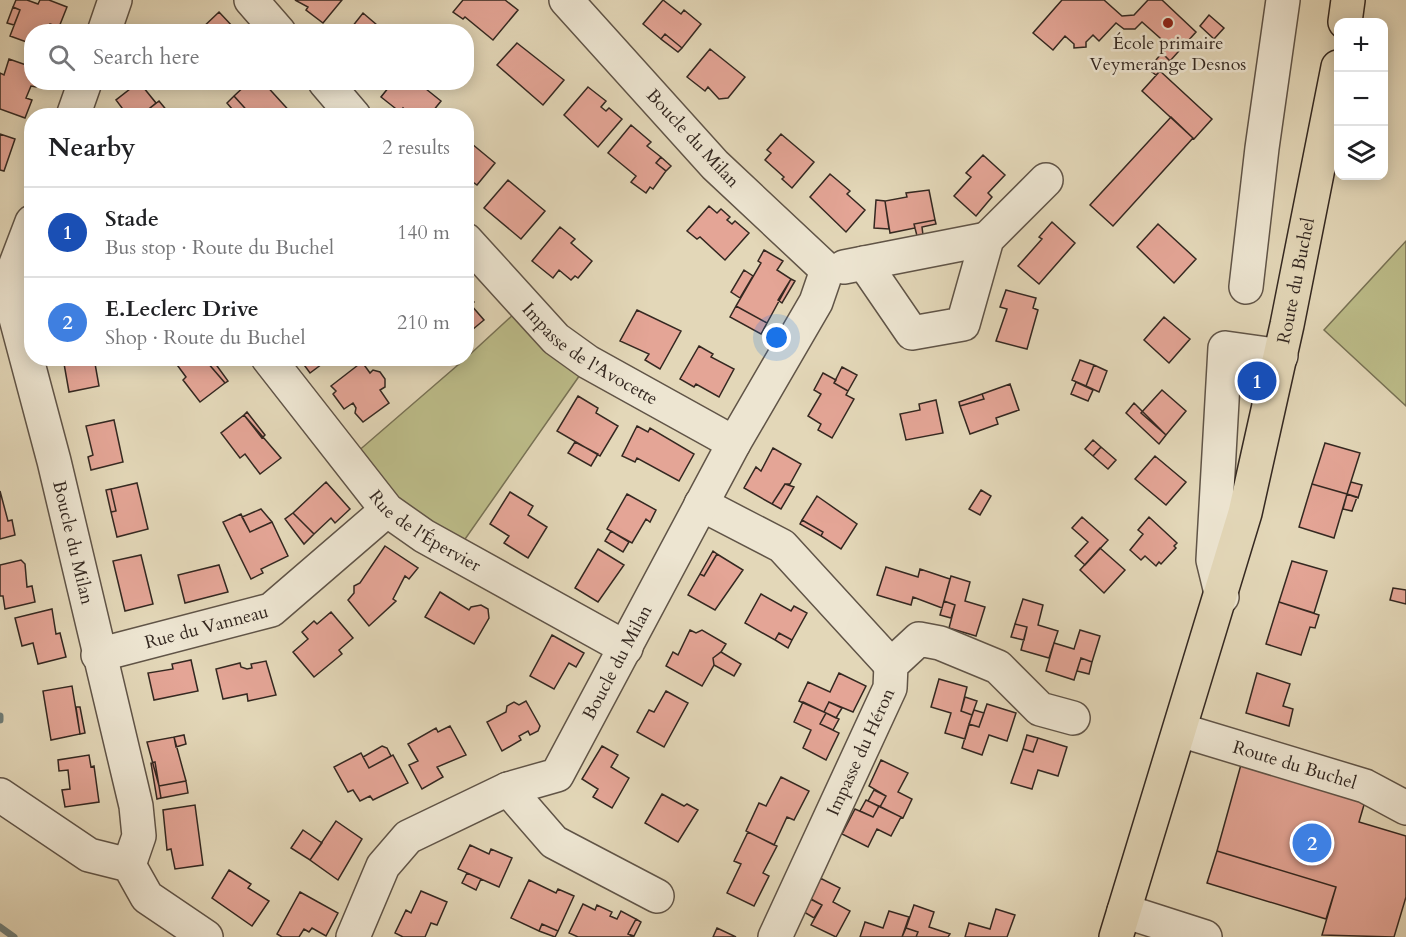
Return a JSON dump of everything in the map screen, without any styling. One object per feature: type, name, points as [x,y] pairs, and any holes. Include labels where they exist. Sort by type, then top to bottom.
[{"type":"main road","points":[[1346,18],[1348,0]]},
{"type":"main road","name":"Route du Buchel","points":[[1120,924],[1222,597],[1245,513],[1281,356],[1337,72]]},
{"type":"street","points":[[107,24],[116,0]]},
{"type":"street","points":[[251,0],[272,24]]},
{"type":"street","name":"Boucle du Milan","points":[[353,937],[383,866],[408,837],[508,789],[557,775],[734,443],[816,302],[827,270],[715,165],[566,0]]},
{"type":"street","points":[[1246,287],[1283,0]]},
{"type":"street","points":[[332,90],[347,108]]},
{"type":"street","points":[[864,263],[912,333],[963,324],[987,239],[1046,180]]},
{"type":"street","points":[[827,270],[987,239]]},
{"type":"street","name":"Boucle du Milan","points":[[24,242],[10,277],[14,311],[24,348]]},
{"type":"street","name":"Impasse de l'Avocette","points":[[474,249],[556,339],[588,363],[734,443]]},
{"type":"street","points":[[1222,597],[1213,560],[1225,348],[1281,356]]},
{"type":"street","name":"Boucle du Milan","points":[[29,366],[54,461],[98,655],[136,806],[139,836],[129,865]]},
{"type":"street","name":"Rue de l'Épervier","points":[[274,366],[387,510],[424,536],[626,648]]},
{"type":"street","points":[[701,504],[782,546],[891,665]]},
{"type":"street","name":"Rue du Vanneau","points":[[98,655],[272,609],[387,510]]},
{"type":"street","name":"Impasse du Héron","points":[[777,936],[890,688],[891,665],[919,639],[940,643],[998,667],[1040,709],[1073,718]]},
{"type":"street","name":"Route du Buchel","points":[[1180,730],[1365,786],[1406,808]]},
{"type":"street","points":[[508,789],[554,842],[657,896]]},
{"type":"street","points":[[4,798],[89,855],[129,865],[147,897],[207,937]]},
{"type":"street","name":"Route du Buchel","points":[[1120,924],[1205,937]]},
{"type":"green space","points":[[1406,241],[1406,406],[1324,330]]},
{"type":"green space","points":[[515,313],[582,372],[463,542],[393,501],[356,453],[457,366],[474,366],[474,351]]},
{"type":"building","points":[[16,0],[27,0],[38,4],[40,0],[49,0],[67,7],[60,24],[24,24],[24,41],[10,36],[20,10],[13,7]]},
{"type":"building","points":[[295,0],[342,0],[323,23],[306,10],[308,7]]},
{"type":"building","points":[[463,0],[505,0],[518,10],[493,40],[465,17],[463,19],[453,12]]},
{"type":"building","points":[[663,0],[681,14],[684,10],[701,24],[682,48],[665,34],[661,39],[643,24]]},
{"type":"building","points":[[1062,0],[1104,0],[1122,16],[1134,15],[1148,0],[1162,0],[1196,32],[1170,61],[1162,53],[1169,46],[1142,22],[1135,29],[1124,29],[1116,23],[1099,41],[1093,35],[1086,42],[1086,47],[1074,48],[1074,44],[1065,36],[1053,50],[1033,33]]},
{"type":"building","points":[[13,7],[20,10],[14,25],[7,23]]},
{"type":"building","points":[[219,12],[230,24],[206,24]]},
{"type":"building","points":[[363,13],[376,24],[354,24]]},
{"type":"building","points":[[1209,15],[1224,28],[1214,39],[1200,26]]},
{"type":"building","points":[[665,34],[682,48],[678,52],[661,39]]},
{"type":"building","points":[[517,43],[564,80],[543,105],[497,65]]},
{"type":"building","points":[[710,49],[745,77],[728,98],[719,99],[708,87],[705,91],[687,77]]},
{"type":"building","points":[[1162,53],[1170,61],[1156,75],[1148,69]]},
{"type":"building","points":[[9,59],[24,64],[24,90],[29,90],[26,98],[32,100],[29,108],[24,108],[24,118],[0,109],[0,73],[4,75]]},
{"type":"building","points":[[1160,71],[1212,119],[1194,139],[1142,91]]},
{"type":"building","points":[[588,87],[606,101],[601,107],[606,111],[609,108],[622,119],[598,147],[564,115]]},
{"type":"building","points":[[129,90],[145,90],[156,103],[150,108],[122,108],[116,100]]},
{"type":"building","points":[[240,90],[270,90],[287,108],[245,108],[234,96]]},
{"type":"building","points":[[387,90],[427,90],[441,101],[435,108],[395,108],[381,97]]},
{"type":"building","points":[[234,96],[245,108],[231,108],[227,103]]},
{"type":"building","points":[[159,101],[165,108],[150,108]]},
{"type":"building","points":[[1171,117],[1193,138],[1113,226],[1090,205]]},
{"type":"building","points":[[631,125],[651,142],[647,146],[661,157],[656,163],[666,171],[653,189],[650,187],[646,193],[631,182],[636,176],[608,153]]},
{"type":"building","points":[[0,134],[15,139],[4,171],[0,170]]},
{"type":"building","points":[[781,134],[814,162],[792,188],[782,179],[784,177],[765,160],[771,153],[767,150]]},
{"type":"building","points":[[474,146],[495,163],[477,185],[474,183]]},
{"type":"building","points":[[983,155],[1005,175],[988,193],[992,197],[976,216],[954,196],[971,177],[966,173]]},
{"type":"building","points":[[661,157],[671,166],[666,171],[656,163]]},
{"type":"building","points":[[830,174],[850,191],[847,194],[865,210],[846,232],[810,197]]},
{"type":"building","points":[[508,180],[545,211],[521,239],[484,208]]},
{"type":"building","points":[[929,190],[935,220],[914,224],[915,228],[890,233],[885,201],[907,197],[906,193]]},
{"type":"building","points":[[876,200],[885,201],[889,229],[874,228]]},
{"type":"building","points":[[709,206],[717,213],[721,209],[730,217],[727,220],[732,224],[735,221],[749,233],[725,260],[700,237],[697,239],[687,231]]},
{"type":"building","points":[[935,220],[936,224],[922,227],[923,235],[917,236],[914,224]]},
{"type":"building","points":[[1052,222],[1075,243],[1039,284],[1018,266],[1042,239],[1039,237]]},
{"type":"building","points":[[1158,224],[1196,259],[1174,283],[1137,247]]},
{"type":"building","points":[[560,227],[575,239],[571,243],[592,261],[578,278],[575,276],[571,280],[559,270],[553,278],[532,261]]},
{"type":"building","points":[[764,250],[783,261],[777,270],[791,279],[767,323],[736,306],[761,263],[758,261]]},
{"type":"building","points":[[744,270],[753,276],[740,298],[731,292]]},
{"type":"building","points":[[791,279],[795,281],[782,303],[778,300]]},
{"type":"building","points":[[1006,290],[1036,298],[1033,308],[1038,310],[1027,349],[996,341],[1007,309],[1000,307]]},
{"type":"building","points":[[736,306],[767,323],[761,334],[730,317]]},
{"type":"building","points":[[474,308],[484,320],[474,328]]},
{"type":"building","points":[[637,310],[681,331],[660,369],[645,360],[649,354],[620,341]]},
{"type":"building","points":[[1164,317],[1190,339],[1169,363],[1144,340]]},
{"type":"building","points":[[699,346],[713,354],[711,357],[734,369],[719,397],[696,384],[694,387],[680,379]]},
{"type":"building","points":[[1080,360],[1094,365],[1086,386],[1072,380]]},
{"type":"building","points":[[1094,365],[1107,371],[1099,392],[1086,386]]},
{"type":"building","points":[[64,366],[95,366],[99,386],[69,392]]},
{"type":"building","points":[[178,366],[210,366],[225,383],[200,402],[183,380],[186,377]]},
{"type":"building","points":[[210,366],[217,366],[228,381],[225,383]]},
{"type":"building","points":[[305,366],[319,366],[310,373]]},
{"type":"building","points":[[357,366],[365,366],[370,373],[373,370],[380,372],[385,379],[385,387],[380,390],[389,403],[363,422],[355,413],[356,408],[353,403],[344,409],[333,394],[336,391],[331,386]]},
{"type":"building","points":[[842,367],[857,375],[848,391],[834,383]]},
{"type":"building","points":[[823,373],[836,380],[834,383],[848,391],[846,395],[854,399],[832,438],[818,430],[821,424],[808,416],[821,394],[814,390]]},
{"type":"building","points":[[1076,382],[1093,390],[1088,401],[1071,394]]},
{"type":"building","points":[[1010,384],[1019,410],[996,418],[998,424],[970,434],[960,406],[984,399],[982,394]]},
{"type":"building","points":[[1162,390],[1186,411],[1166,435],[1141,413]]},
{"type":"building","points":[[982,394],[984,399],[960,406],[959,402]]},
{"type":"building","points":[[578,396],[598,408],[596,413],[618,426],[600,456],[557,431]]},
{"type":"building","points":[[936,400],[943,433],[906,440],[900,414],[920,410],[919,404]]},
{"type":"building","points":[[1134,403],[1166,435],[1159,444],[1126,413]]},
{"type":"building","points":[[247,412],[265,435],[262,438],[244,415]]},
{"type":"building","points":[[244,415],[281,458],[260,474],[245,454],[240,458],[221,433]]},
{"type":"building","points":[[114,420],[123,462],[91,470],[88,457],[93,455],[86,426]]},
{"type":"building","points":[[637,426],[648,432],[650,428],[694,454],[679,481],[637,458],[635,462],[622,456]]},
{"type":"building","points":[[1093,440],[1101,447],[1093,456],[1085,449]]},
{"type":"building","points":[[575,442],[598,454],[591,466],[568,453]]},
{"type":"building","points":[[1325,443],[1360,453],[1347,494],[1312,484]]},
{"type":"building","points":[[1101,447],[1116,460],[1108,469],[1093,456]]},
{"type":"building","points":[[773,448],[801,464],[790,484],[785,484],[772,504],[744,488],[756,467],[761,471]]},
{"type":"building","points":[[1155,456],[1186,482],[1166,505],[1135,479]]},
{"type":"building","points":[[326,482],[350,509],[335,523],[331,518],[314,534],[293,513]]},
{"type":"building","points":[[1351,482],[1362,485],[1358,498],[1347,494]]},
{"type":"building","points":[[137,483],[148,529],[117,537],[111,512],[116,511],[111,489]]},
{"type":"building","points":[[785,484],[794,487],[781,509],[772,504]]},
{"type":"building","points":[[1312,484],[1347,494],[1334,538],[1299,527]]},
{"type":"building","points":[[111,489],[116,511],[111,512],[106,490]]},
{"type":"building","points":[[981,490],[991,496],[980,515],[969,509]]},
{"type":"building","points":[[0,491],[8,521],[12,520],[15,535],[0,539]]},
{"type":"building","points":[[510,492],[533,506],[528,515],[547,527],[528,558],[504,543],[509,536],[490,524]]},
{"type":"building","points":[[627,494],[656,510],[650,522],[646,519],[632,543],[607,529]]},
{"type":"building","points":[[1347,494],[1357,497],[1352,511],[1343,509]]},
{"type":"building","points":[[817,496],[857,524],[841,549],[821,536],[823,532],[802,520]]},
{"type":"building","points":[[261,509],[272,522],[250,532],[242,517]]},
{"type":"building","points":[[293,513],[314,534],[304,544],[285,519]]},
{"type":"building","points":[[241,514],[250,532],[272,522],[288,556],[261,569],[263,573],[251,579],[223,522]]},
{"type":"building","points":[[1082,517],[1108,540],[1085,565],[1075,556],[1088,542],[1072,528]]},
{"type":"building","points":[[1149,517],[1177,543],[1174,546],[1176,548],[1161,564],[1159,562],[1156,566],[1145,556],[1141,560],[1130,550],[1143,534],[1138,530]]},
{"type":"building","points":[[802,520],[823,532],[821,536],[800,524]]},
{"type":"building","points":[[611,531],[629,542],[623,552],[605,541]]},
{"type":"building","points":[[385,546],[418,568],[409,579],[405,576],[393,599],[396,601],[369,626],[348,600],[354,593],[354,586],[360,583]]},
{"type":"building","points":[[1100,548],[1125,570],[1104,593],[1080,570]]},
{"type":"building","points":[[598,549],[624,565],[598,602],[575,588]]},
{"type":"building","points":[[713,551],[717,554],[704,576],[700,574]]},
{"type":"building","points":[[717,554],[743,570],[715,610],[688,595],[700,574],[704,576]]},
{"type":"building","points":[[141,555],[153,604],[125,611],[113,561]]},
{"type":"building","points":[[21,560],[25,564],[27,587],[32,586],[35,602],[5,609],[3,596],[0,596],[0,565]]},
{"type":"building","points":[[1292,561],[1327,571],[1314,613],[1279,602]]},
{"type":"building","points":[[219,565],[228,592],[185,603],[178,575]]},
{"type":"building","points":[[886,567],[918,577],[920,569],[950,579],[942,608],[913,597],[911,605],[877,595]]},
{"type":"building","points":[[951,576],[970,582],[965,601],[985,607],[976,636],[949,628],[955,605],[944,601]]},
{"type":"building","points":[[1393,588],[1406,590],[1406,604],[1390,600]]},
{"type":"building","points":[[440,592],[469,610],[471,607],[481,605],[488,609],[489,618],[474,644],[425,617]]},
{"type":"building","points":[[761,594],[791,611],[794,606],[807,613],[792,640],[779,633],[775,640],[745,623]]},
{"type":"building","points":[[1023,599],[1043,605],[1038,625],[1058,631],[1049,658],[1021,650],[1027,627],[1015,624]]},
{"type":"building","points":[[944,601],[955,605],[951,618],[940,615]]},
{"type":"building","points":[[1279,602],[1319,615],[1315,628],[1310,627],[1301,655],[1266,644]]},
{"type":"building","points":[[52,609],[56,634],[60,633],[66,657],[38,664],[33,643],[22,646],[15,618]]},
{"type":"building","points":[[331,612],[353,638],[339,650],[342,654],[314,677],[293,652],[308,639],[302,632],[314,621],[317,624]]},
{"type":"building","points":[[1015,624],[1027,627],[1024,640],[1011,637]]},
{"type":"building","points":[[690,630],[696,633],[702,630],[726,644],[713,658],[714,665],[702,686],[666,666],[673,652],[678,655]]},
{"type":"building","points":[[1080,630],[1100,636],[1092,662],[1081,658],[1074,680],[1046,671],[1054,643],[1074,649]]},
{"type":"building","points":[[779,633],[792,640],[788,648],[775,640]]},
{"type":"building","points":[[552,635],[584,653],[576,667],[569,663],[554,689],[530,676]]},
{"type":"building","points":[[721,652],[741,664],[734,676],[714,665],[713,658]]},
{"type":"building","points":[[1081,658],[1092,662],[1089,674],[1077,671]]},
{"type":"building","points":[[191,660],[198,691],[154,700],[148,673],[173,669],[172,664]]},
{"type":"building","points":[[266,661],[276,695],[248,701],[247,694],[223,699],[216,669],[240,663],[241,667],[247,669],[252,668],[251,664]]},
{"type":"building","points":[[839,673],[866,686],[853,712],[829,702],[824,712],[799,701],[808,682],[830,692]]},
{"type":"building","points":[[1257,673],[1290,684],[1283,706],[1293,709],[1289,726],[1246,713]]},
{"type":"building","points":[[939,679],[967,687],[961,711],[972,715],[965,739],[945,733],[951,713],[931,707]]},
{"type":"building","points":[[72,686],[80,734],[51,740],[43,691]]},
{"type":"building","points":[[666,691],[688,703],[664,747],[637,732],[649,710],[654,712]]},
{"type":"building","points":[[965,697],[977,701],[972,715],[961,711]]},
{"type":"building","points":[[526,701],[540,726],[538,731],[530,735],[528,731],[519,736],[521,740],[502,751],[487,722],[506,712],[507,706],[514,702],[519,705]]},
{"type":"building","points":[[803,702],[826,713],[820,724],[839,733],[826,760],[803,748],[811,730],[794,722]]},
{"type":"building","points":[[829,702],[842,708],[836,718],[824,712]]},
{"type":"building","points":[[987,704],[1016,713],[1007,741],[989,735],[982,755],[962,748],[969,724],[979,727]]},
{"type":"building","points":[[76,707],[80,707],[85,733],[80,734]]},
{"type":"building","points":[[974,710],[984,713],[979,727],[969,724]]},
{"type":"building","points":[[826,713],[839,719],[833,730],[820,724]]},
{"type":"building","points":[[450,726],[466,755],[437,767],[443,777],[422,789],[409,765],[418,761],[408,744],[436,728],[438,732]]},
{"type":"building","points":[[184,735],[186,744],[176,747],[174,737]]},
{"type":"building","points":[[1027,735],[1038,738],[1033,752],[1023,749]]},
{"type":"building","points":[[174,737],[186,781],[159,786],[147,742]]},
{"type":"building","points":[[1038,738],[1067,747],[1058,776],[1038,770],[1032,789],[1011,783],[1023,749],[1033,752]]},
{"type":"building","points":[[382,746],[387,748],[391,756],[369,768],[363,757]]},
{"type":"building","points":[[602,746],[618,755],[611,767],[629,778],[612,808],[593,797],[598,789],[582,779]]},
{"type":"building","points":[[361,753],[369,768],[393,755],[408,783],[373,800],[370,796],[360,801],[353,790],[348,792],[334,767]]},
{"type":"building","points":[[89,755],[91,767],[94,766],[99,802],[65,807],[62,790],[70,789],[68,770],[59,771],[58,760]]},
{"type":"building","points":[[881,760],[908,773],[898,792],[912,799],[903,818],[880,807],[886,796],[869,786]]},
{"type":"building","points":[[1242,761],[1366,798],[1359,822],[1406,836],[1406,897],[1394,937],[1322,935],[1336,887],[1217,851]]},
{"type":"building","points":[[155,762],[161,798],[157,799],[151,763]]},
{"type":"building","points":[[781,777],[809,791],[794,820],[787,817],[774,845],[746,831],[759,803],[766,806]]},
{"type":"building","points":[[186,781],[188,793],[161,798],[159,786]]},
{"type":"building","points":[[874,790],[886,796],[880,807],[868,801]]},
{"type":"building","points":[[662,794],[684,806],[687,804],[698,810],[678,842],[645,823]]},
{"type":"building","points":[[866,800],[879,806],[873,817],[860,811]]},
{"type":"building","points":[[195,805],[203,865],[175,869],[171,849],[167,850],[163,810]]},
{"type":"building","points":[[879,806],[901,817],[891,836],[877,829],[868,847],[842,834],[855,809],[873,817]]},
{"type":"building","points":[[336,821],[362,839],[338,880],[310,860]]},
{"type":"building","points":[[303,830],[322,843],[310,860],[291,848]]},
{"type":"building","points":[[748,832],[777,846],[763,873],[769,876],[754,906],[727,893],[741,864],[734,861]]},
{"type":"building","points":[[470,845],[489,854],[491,849],[512,858],[499,887],[458,869]]},
{"type":"building","points":[[1217,851],[1336,887],[1326,919],[1207,883]]},
{"type":"building","points":[[229,870],[251,884],[248,888],[269,901],[252,926],[212,898]]},
{"type":"building","points":[[467,873],[481,879],[476,890],[462,883]]},
{"type":"building","points":[[820,878],[840,888],[833,902],[850,911],[836,937],[811,925],[822,905],[810,899]]},
{"type":"building","points":[[529,880],[556,893],[558,889],[574,896],[558,931],[542,924],[539,931],[511,918]]},
{"type":"building","points":[[421,891],[447,902],[437,925],[431,923],[425,937],[403,937],[395,933],[406,910],[411,913]]},
{"type":"building","points":[[300,892],[338,913],[326,936],[312,928],[309,932],[304,929],[299,937],[282,937],[277,934]]},
{"type":"building","points":[[811,899],[822,905],[814,918],[804,912]]},
{"type":"building","points":[[583,904],[595,910],[597,905],[612,912],[610,916],[617,919],[621,911],[636,919],[628,934],[634,937],[578,937],[569,933]]},
{"type":"building","points":[[914,905],[934,912],[929,927],[950,934],[948,937],[916,937],[918,932],[906,928]]},
{"type":"building","points":[[996,909],[1015,915],[1007,937],[965,937],[969,923],[990,929]]},
{"type":"building","points":[[889,911],[909,917],[902,937],[860,937],[865,922],[883,928]]},
{"type":"building","points":[[636,919],[641,922],[634,936],[628,934]]},
{"type":"building","points":[[542,924],[558,931],[555,937],[539,931]]},
{"type":"building","points":[[717,928],[736,937],[713,937]]},
{"type":"building","points":[[906,928],[918,932],[916,937],[902,937]]},
{"type":"waterway","points":[[0,927],[14,937]]},
{"type":"place","name":"École primaire Veymerange Desnos","points":[[1168,23]]},
{"type":"place","name":"Stade","points":[[1257,381]]},
{"type":"place","name":"E.Leclerc Drive","points":[[1312,843]]}]
